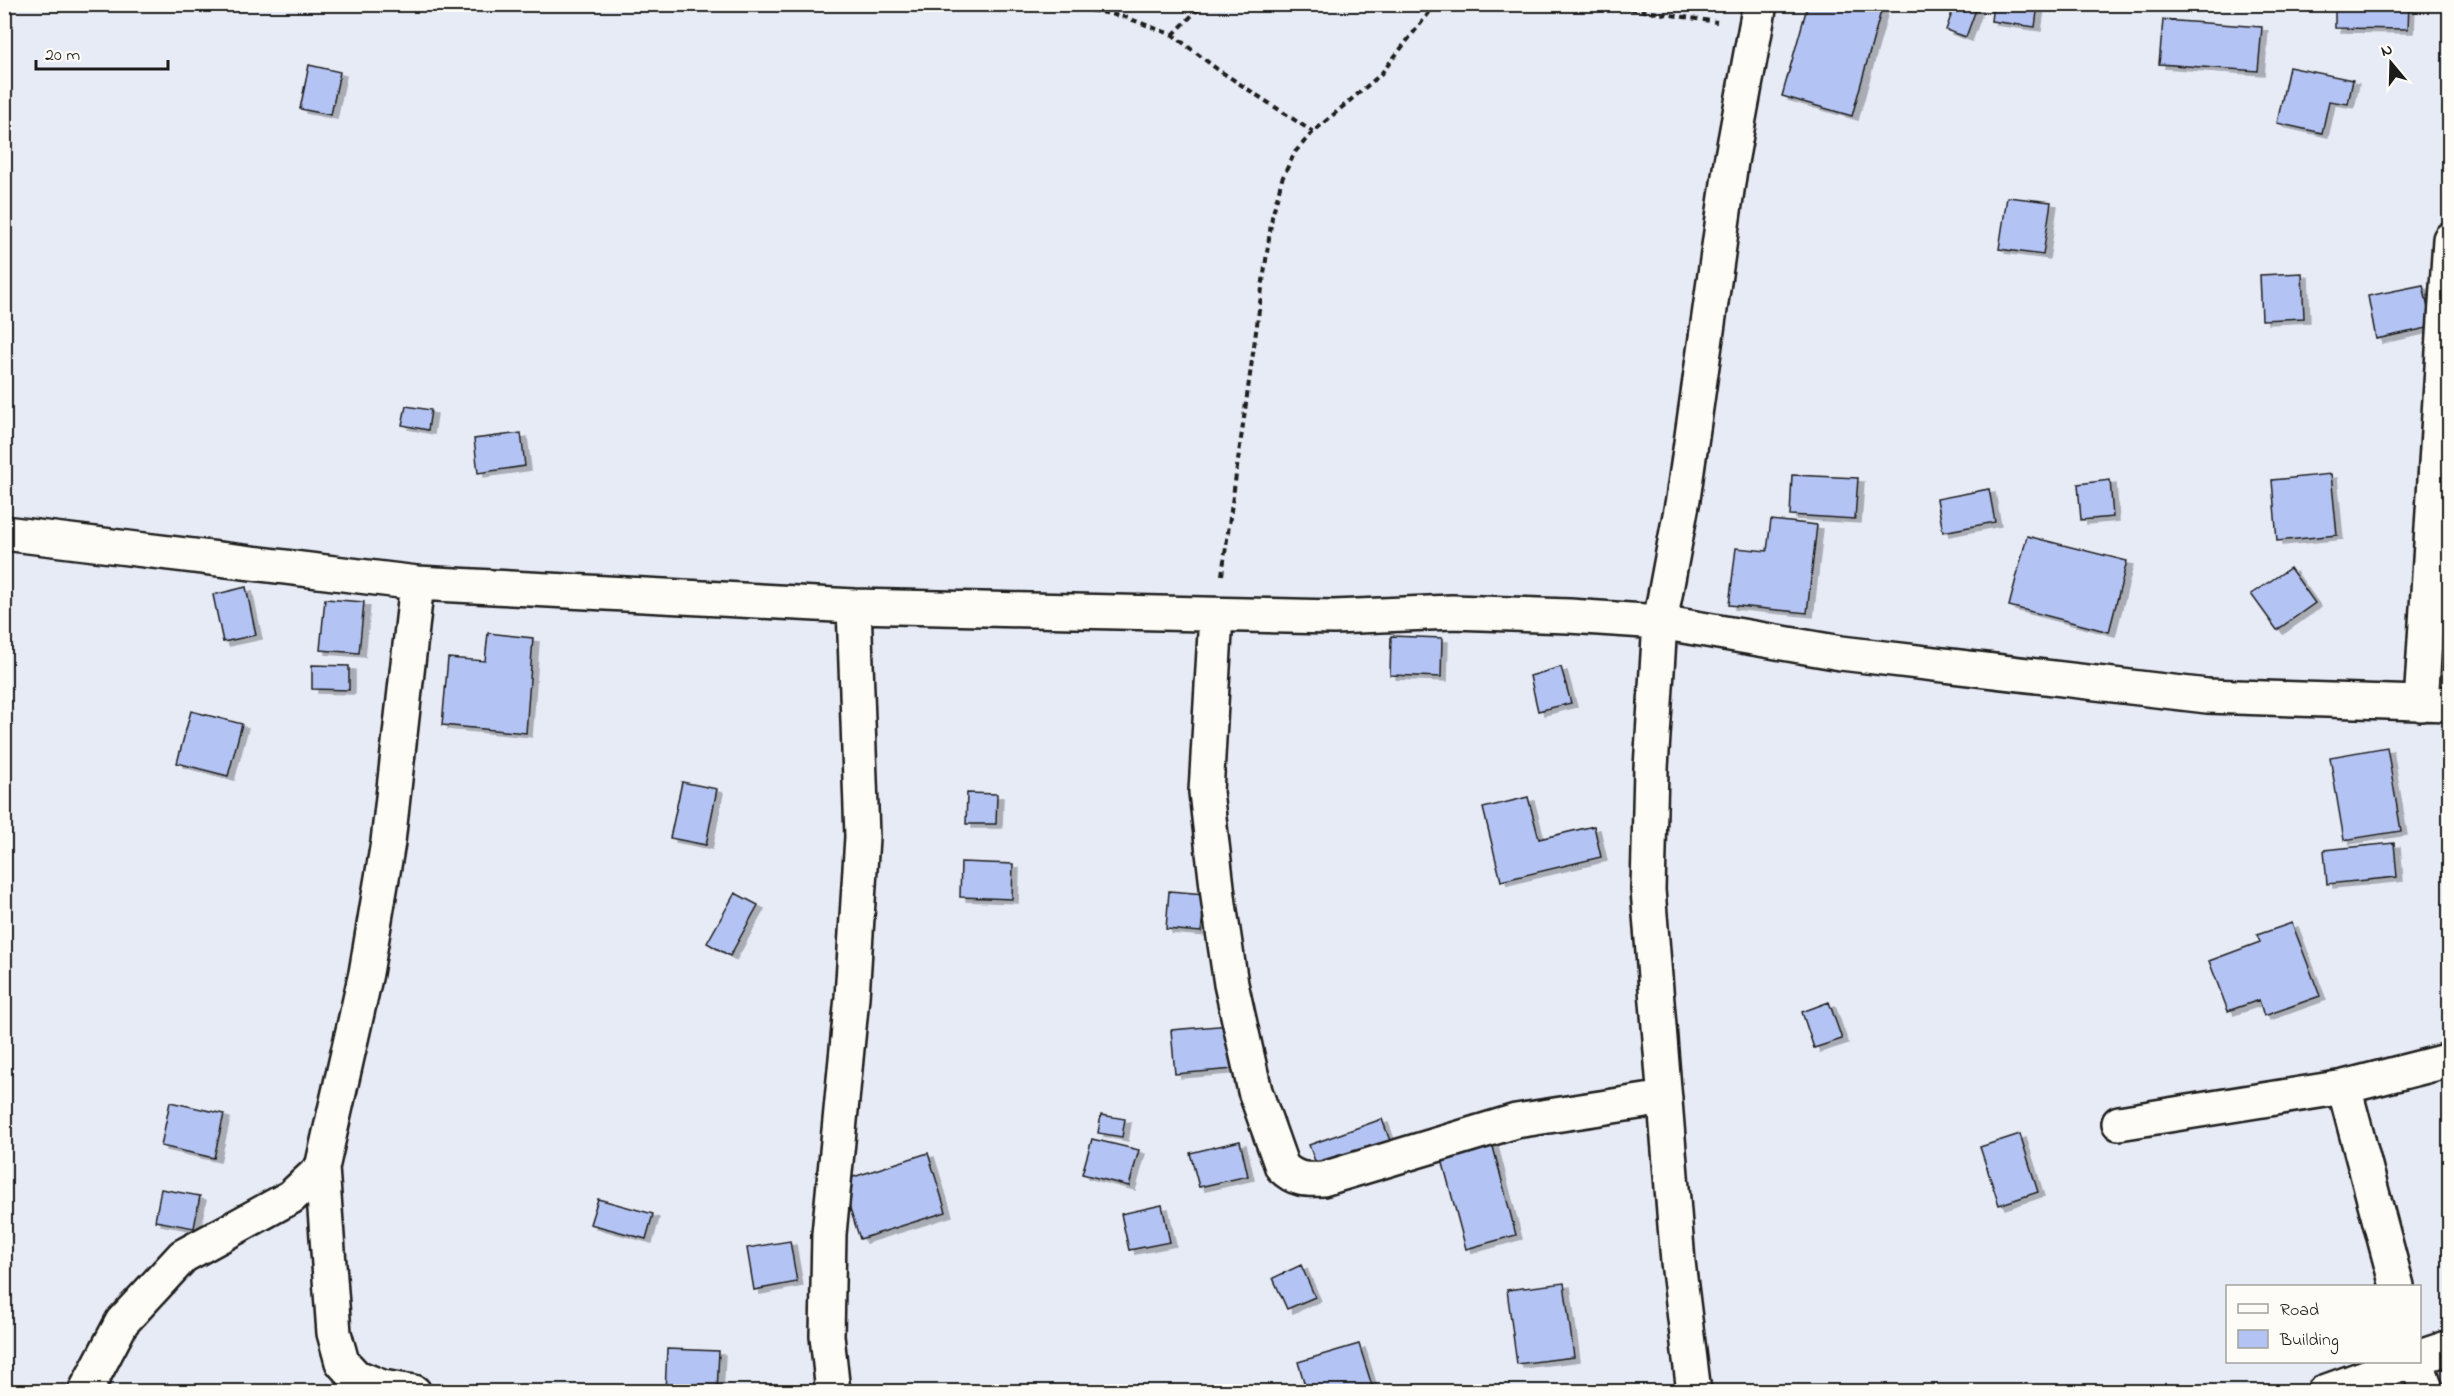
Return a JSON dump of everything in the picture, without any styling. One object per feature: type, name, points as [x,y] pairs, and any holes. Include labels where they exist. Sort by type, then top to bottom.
[{"type":"street","points":[[1694,1392],[1678,1262],[1648,890],[1651,768],[1660,622],[1683,499],[1731,162],[1759,16]]},
{"type":"street","points":[[4,533],[417,583],[854,606],[1334,617],[1452,612],[1660,622],[1841,653],[2207,696],[2435,704],[2450,239]]},
{"type":"street","points":[[414,1392],[382,1387],[356,1376],[342,1362],[334,1333],[322,1168],[366,973],[388,842],[417,583]]},
{"type":"street","points":[[833,1392],[827,1336],[829,1234],[852,997],[862,837],[854,606]]},
{"type":"street","points":[[1216,615],[1206,792],[1219,904],[1231,984],[1255,1091],[1282,1167],[1291,1176],[1306,1180],[1323,1179],[1516,1121],[1665,1098]]},
{"type":"street","points":[[2119,1123],[2344,1087],[2450,1060]]},
{"type":"street","points":[[2344,1087],[2396,1285]]},
{"type":"street","points":[[85,1392],[122,1322],[183,1256],[291,1197],[322,1168]]},
{"type":"street","points":[[2421,1357],[2450,1347]]},
{"type":"street","points":[[2325,1392],[2404,1363]]},
{"type":"street","points":[[2417,1363],[2427,1392]]},
{"type":"path","points":[[1060,4],[1125,18],[1173,35],[1217,69],[1313,132]]},
{"type":"path","points":[[1173,35],[1203,4]]},
{"type":"path","points":[[1216,615],[1272,217],[1282,179],[1295,152],[1313,132],[1380,75],[1436,4]]},
{"type":"path","points":[[1599,4],[1759,16]]},
{"type":"building","points":[[1808,4],[1883,4],[1852,116],[1782,96]]},
{"type":"building","points":[[1955,4],[1978,4],[1966,37],[1946,30]]},
{"type":"building","points":[[1993,4],[2038,4],[2035,27],[1991,21]]},
{"type":"building","points":[[2335,4],[2409,4],[2408,29],[2335,28]]},
{"type":"building","points":[[2163,20],[2262,27],[2258,71],[2159,64]]},
{"type":"building","points":[[309,65],[340,72],[331,115],[300,109]]},
{"type":"building","points":[[2289,67],[2353,80],[2348,104],[2329,101],[2322,133],[2277,123]]},
{"type":"building","points":[[2007,197],[2051,202],[2043,255],[1999,249]]},
{"type":"building","points":[[2302,273],[2304,318],[2262,320],[2260,275]]},
{"type":"building","points":[[2423,285],[2432,327],[2376,339],[2368,296]]},
{"type":"building","points":[[406,406],[431,410],[428,430],[402,425]]},
{"type":"building","points":[[521,433],[525,466],[478,473],[474,439]]},
{"type":"building","points":[[2331,474],[2337,535],[2277,541],[2272,480]]},
{"type":"building","points":[[1792,475],[1858,478],[1855,519],[1790,515]]},
{"type":"building","points":[[2110,480],[2113,517],[2081,520],[2078,484]]},
{"type":"building","points":[[1989,489],[1995,522],[1943,532],[1937,499]]},
{"type":"building","points":[[1771,520],[1817,525],[1807,613],[1729,605],[1736,548],[1767,551]]},
{"type":"building","points":[[2027,536],[2127,561],[2109,632],[2009,606]]},
{"type":"building","points":[[2290,568],[2315,603],[2277,630],[2251,594]]},
{"type":"building","points":[[246,587],[256,635],[223,642],[213,595]]},
{"type":"building","points":[[325,599],[364,602],[359,653],[320,650]]},
{"type":"building","points":[[488,633],[533,638],[526,733],[442,725],[448,658],[485,661]]},
{"type":"building","points":[[1391,636],[1442,638],[1441,677],[1390,675]]},
{"type":"building","points":[[312,665],[349,666],[349,690],[312,689]]},
{"type":"building","points":[[1561,667],[1571,703],[1538,711],[1530,676]]},
{"type":"building","points":[[191,711],[242,724],[228,776],[177,763]]},
{"type":"building","points":[[2387,747],[2401,831],[2344,840],[2330,757]]},
{"type":"building","points":[[682,782],[717,789],[706,845],[670,838]]},
{"type":"building","points":[[967,793],[997,794],[996,824],[966,824]]},
{"type":"building","points":[[1528,797],[1539,839],[1594,826],[1601,857],[1501,881],[1483,808]]},
{"type":"building","points":[[2394,843],[2397,877],[2327,884],[2324,850]]},
{"type":"building","points":[[961,862],[1013,864],[1012,899],[960,897]]},
{"type":"building","points":[[1169,891],[1205,894],[1201,932],[1166,929]]},
{"type":"building","points":[[735,893],[758,905],[730,956],[707,943]]},
{"type":"building","points":[[2292,923],[2320,996],[2264,1016],[2259,1000],[2228,1011],[2209,961],[2260,942],[2257,935]]},
{"type":"building","points":[[1829,1002],[1842,1039],[1814,1048],[1802,1012]]},
{"type":"building","points":[[1230,1025],[1234,1069],[1175,1074],[1171,1030]]},
{"type":"building","points":[[170,1102],[224,1114],[214,1158],[161,1146]]},
{"type":"building","points":[[1101,1115],[1125,1119],[1122,1137],[1098,1133]]},
{"type":"building","points":[[1382,1119],[1393,1149],[1320,1174],[1309,1145]]},
{"type":"building","points":[[2020,1134],[2038,1192],[1999,1205],[1980,1147]]},
{"type":"building","points":[[1092,1139],[1139,1150],[1129,1186],[1082,1174]]},
{"type":"building","points":[[1491,1139],[1516,1235],[1466,1249],[1440,1152]]},
{"type":"building","points":[[1240,1141],[1248,1176],[1199,1187],[1190,1153]]},
{"type":"building","points":[[928,1153],[946,1212],[860,1239],[841,1181]]},
{"type":"building","points":[[161,1189],[200,1196],[194,1228],[155,1221]]},
{"type":"building","points":[[598,1199],[653,1214],[646,1239],[590,1224]]},
{"type":"building","points":[[1162,1205],[1170,1242],[1129,1250],[1121,1214]]},
{"type":"building","points":[[790,1241],[797,1282],[754,1290],[747,1248]]},
{"type":"building","points":[[1301,1265],[1315,1297],[1287,1309],[1273,1278]]},
{"type":"building","points":[[1564,1283],[1574,1357],[1517,1364],[1507,1290]]},
{"type":"building","points":[[1359,1344],[1374,1392],[1307,1392],[1298,1362]]},
{"type":"building","points":[[667,1349],[719,1351],[717,1392],[665,1392]]}]
